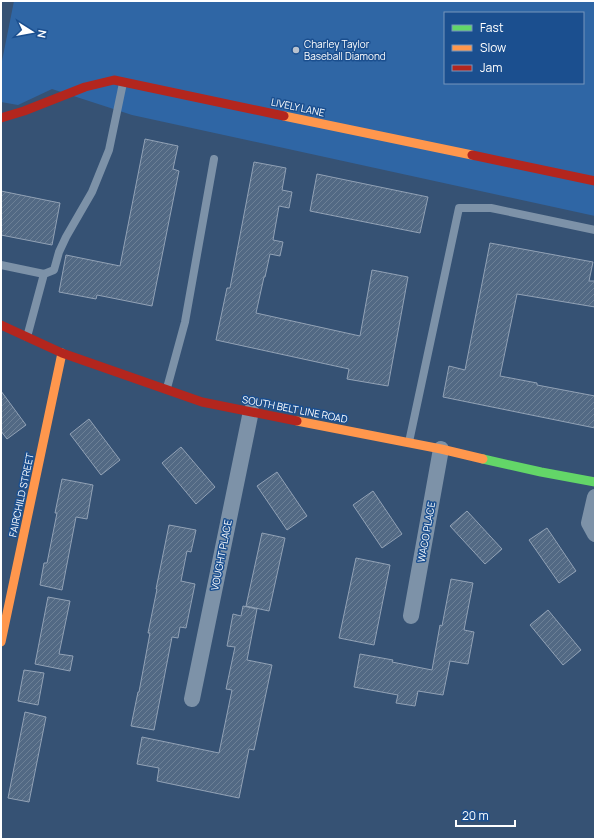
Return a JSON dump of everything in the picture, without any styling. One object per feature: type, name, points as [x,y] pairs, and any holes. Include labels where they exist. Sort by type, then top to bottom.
[{"type":"street","name":"LIVELY LANE","points":[[1,118],[24,111],[85,87],[114,80],[595,181]]},
{"type":"street","name":"SOUTH BELT LINE ROAD","points":[[1,325],[62,353],[202,402],[408,442],[541,472],[595,482]]},
{"type":"street","name":"FAIRCHILD STREET","points":[[1,642],[62,353]]},
{"type":"street","name":"VOUGHT PLACE","points":[[192,699],[251,411]]},
{"type":"street","name":"WACO PLACE","points":[[412,616],[441,449]]},
{"type":"street","points":[[595,497],[589,523],[595,534]]},
{"type":"lane","points":[[1,264],[44,274],[54,270],[59,252],[92,192],[109,150],[123,82]]},
{"type":"lane","points":[[166,389],[185,322],[214,159]]},
{"type":"lane","points":[[408,442],[459,208],[491,208],[595,230]]},
{"type":"lane","points":[[27,337],[44,274]]},
{"type":"shaded area","points":[[14,1],[595,1],[595,216],[132,115],[52,89],[18,105],[1,102],[1,66]]},
{"type":"building","points":[[145,139],[178,146],[173,169],[179,171],[152,306],[97,295],[96,299],[59,292],[66,255],[120,266]]},
{"type":"building","points":[[254,162],[286,168],[282,190],[292,192],[289,208],[279,206],[273,240],[283,242],[280,256],[270,254],[256,313],[360,336],[372,270],[408,277],[388,386],[347,379],[349,369],[216,340],[227,288],[230,288]]},
{"type":"building","points":[[317,174],[428,197],[420,233],[310,211]]},
{"type":"building","points":[[1,191],[60,203],[52,245],[1,235]]},
{"type":"building","points":[[490,243],[593,262],[589,281],[595,281],[595,307],[517,294],[500,376],[595,396],[595,428],[443,397],[449,366],[465,370]]},
{"type":"building","points":[[1,391],[26,425],[7,439],[1,431]]},
{"type":"building","points":[[89,419],[120,460],[101,475],[70,434]]},
{"type":"building","points":[[181,447],[215,487],[196,504],[162,463]]},
{"type":"building","points":[[277,472],[307,516],[287,530],[257,486]]},
{"type":"building","points":[[62,479],[93,485],[87,519],[76,517],[62,590],[40,585],[44,563],[47,563]]},
{"type":"building","points":[[373,491],[402,534],[382,548],[353,505]]},
{"type":"building","points":[[467,511],[502,549],[485,564],[450,526]]},
{"type":"building","points":[[169,525],[196,530],[191,552],[187,551],[181,581],[195,584],[186,628],[180,627],[178,638],[172,637],[154,730],[131,726],[139,692],[150,633],[148,633]]},
{"type":"building","points":[[547,528],[576,571],[559,583],[529,540]]},
{"type":"building","points":[[262,533],[285,538],[269,611],[246,606]]},
{"type":"building","points":[[356,558],[390,565],[374,645],[339,638]]},
{"type":"building","points":[[451,579],[473,583],[464,630],[474,632],[468,664],[450,661],[443,695],[418,691],[415,706],[396,703],[398,695],[354,687],[360,654],[393,660],[392,662],[432,670],[440,625],[442,626]]},
{"type":"building","points":[[48,597],[70,601],[59,654],[73,656],[70,671],[35,664]]},
{"type":"building","points":[[243,606],[257,609],[247,660],[272,665],[254,750],[249,749],[239,798],[157,781],[159,768],[137,764],[142,737],[219,753],[232,690],[226,689],[235,647],[227,646],[233,614],[241,616]]},
{"type":"building","points":[[548,610],[581,650],[563,665],[530,625]]},
{"type":"building","points":[[24,670],[44,673],[38,705],[18,701]]},
{"type":"building","points":[[25,712],[46,717],[29,802],[8,798]]},
{"type":"traffic: fast","points":[[483,459],[595,482]]},
{"type":"traffic: slow","points":[[284,116],[472,155]]},
{"type":"traffic: slow","points":[[1,642],[62,353]]},
{"type":"traffic: slow","points":[[297,421],[441,449],[483,459]]},
{"type":"traffic: jam","points":[[1,118],[24,111],[85,87],[114,80],[284,116]]},
{"type":"traffic: jam","points":[[472,155],[595,181]]},
{"type":"traffic: jam","points":[[1,325],[62,353],[202,402],[297,421]]},
{"type":"place","name":"Charley Taylor Baseball Diamond","points":[[296,50]]}]
